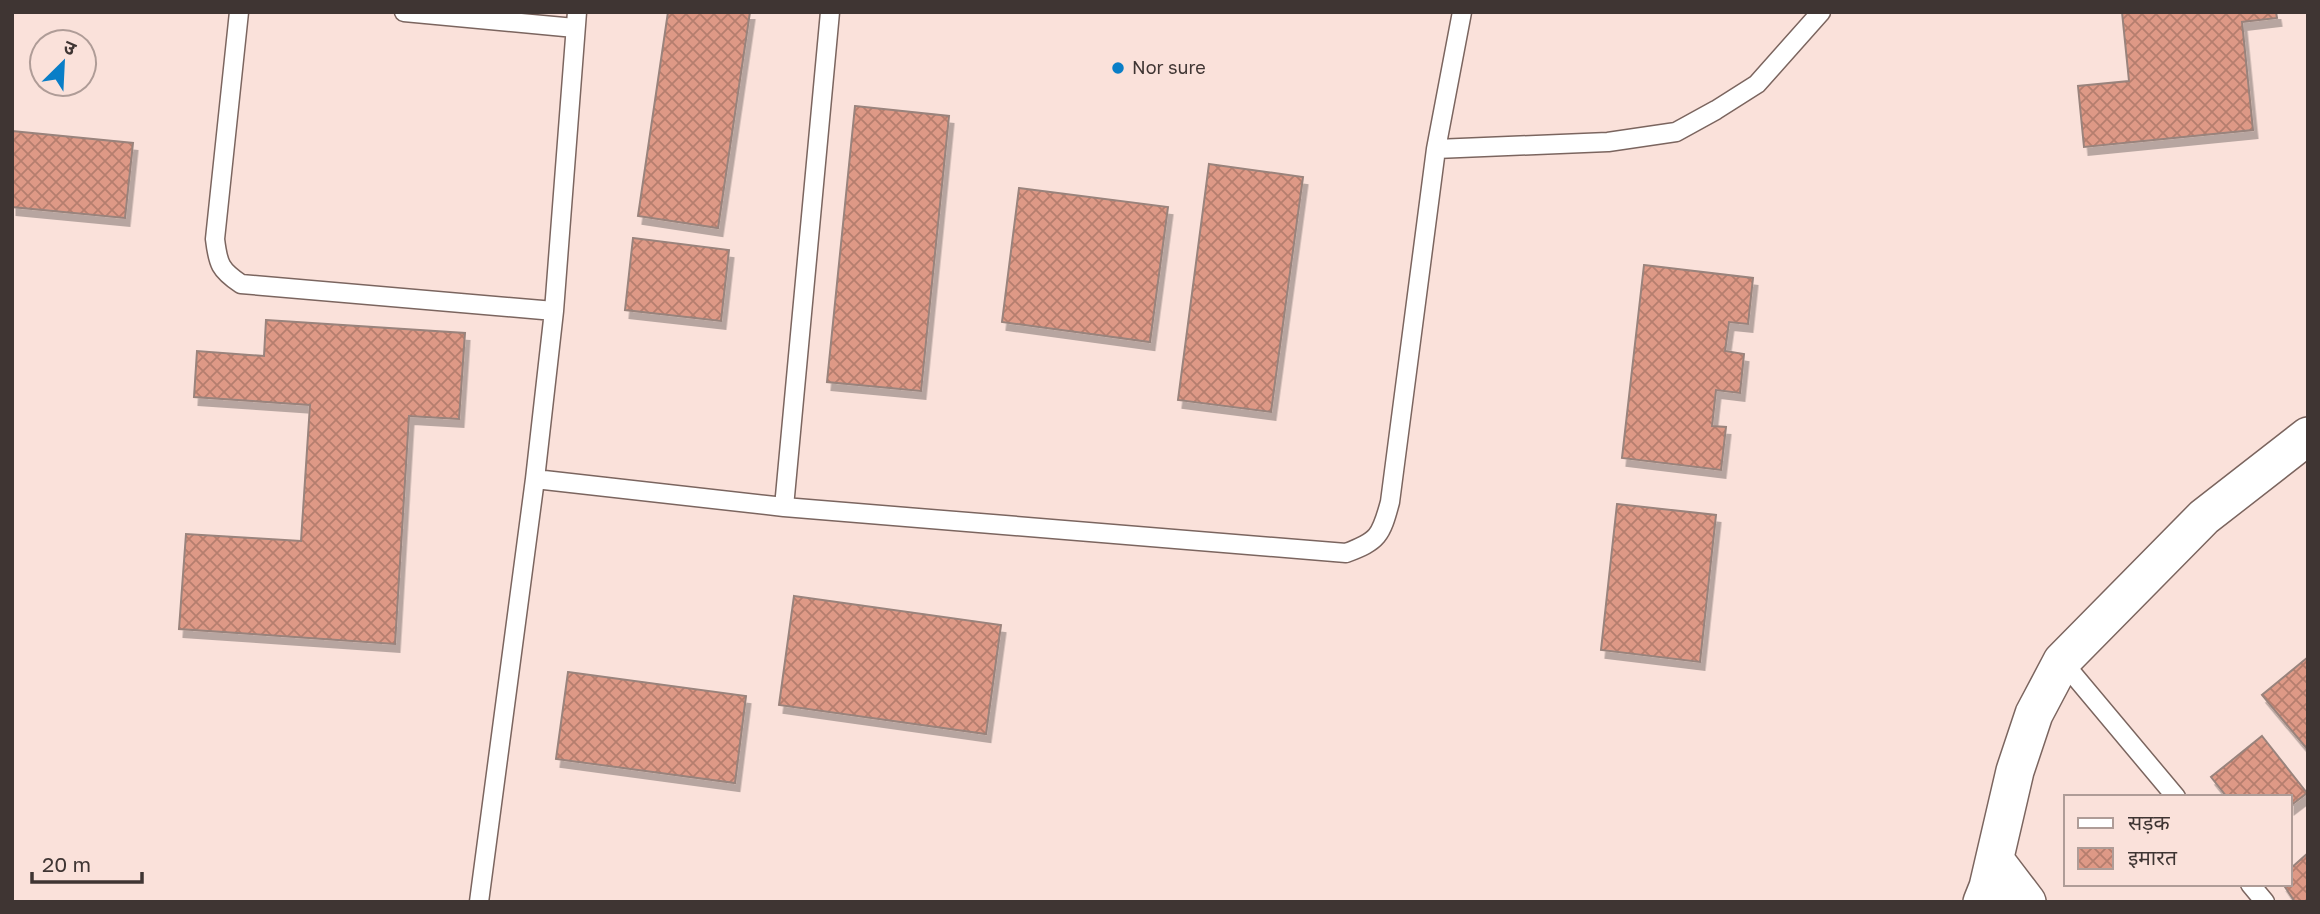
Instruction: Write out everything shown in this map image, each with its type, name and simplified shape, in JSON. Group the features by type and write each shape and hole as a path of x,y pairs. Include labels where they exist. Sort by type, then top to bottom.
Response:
{"street":[{"path":"1982,902 1995,860 2015,771 2030,725 2062,661 2204,517 2308,436"},
{"path":"1995,860 2027,902"}],"lane":[{"path":"239,12 215,239 217,257 223,273 240,284 554,310"},
{"path":"404,12 576,20 554,310 535,479 479,902"},
{"path":"785,507 830,12"},
{"path":"535,479 785,507 1346,553 1370,544 1384,526 1390,502 1436,149 1462,12"},
{"path":"1436,149 1608,142 1676,132 1716,110 1756,83 1821,12"},
{"path":"2062,661 2174,795"},
{"path":"2252,886 2265,902"}],"building":[{"path":"668,12 750,12 718,228 638,216"},
{"path":"2122,12 2276,12 2277,18 2242,22 2253,130 2084,147 2078,86 2129,81"},
{"path":"855,106 949,116 921,391 827,382"},
{"path":"12,131 133,143 125,218 12,207"},
{"path":"1209,164 1303,177 1271,412 1178,400"},
{"path":"1019,188 1168,207 1150,342 1002,322"},
{"path":"633,238 729,250 721,321 625,310"},
{"path":"1644,265 1753,278 1748,324 1729,322 1725,351 1744,354 1740,393 1716,390 1712,426 1726,427 1721,470 1622,458"},
{"path":"266,320 465,333 459,419 409,416 395,644 179,629 186,534 301,541 310,405 194,397 197,351 264,356"},
{"path":"1617,504 1716,515 1700,662 1601,650"},
{"path":"794,596 1001,625 986,734 779,705"},
{"path":"2308,657 2308,750 2262,695"},
{"path":"568,672 746,696 735,783 556,759"},
{"path":"2262,736 2307,793 2292,804 2292,795 2225,795 2211,777"},
{"path":"2308,853 2308,902 2295,902 2284,886 2292,886 2292,867"}],"place":[{"name":"Nor sure","path":"1118,68"}]}
